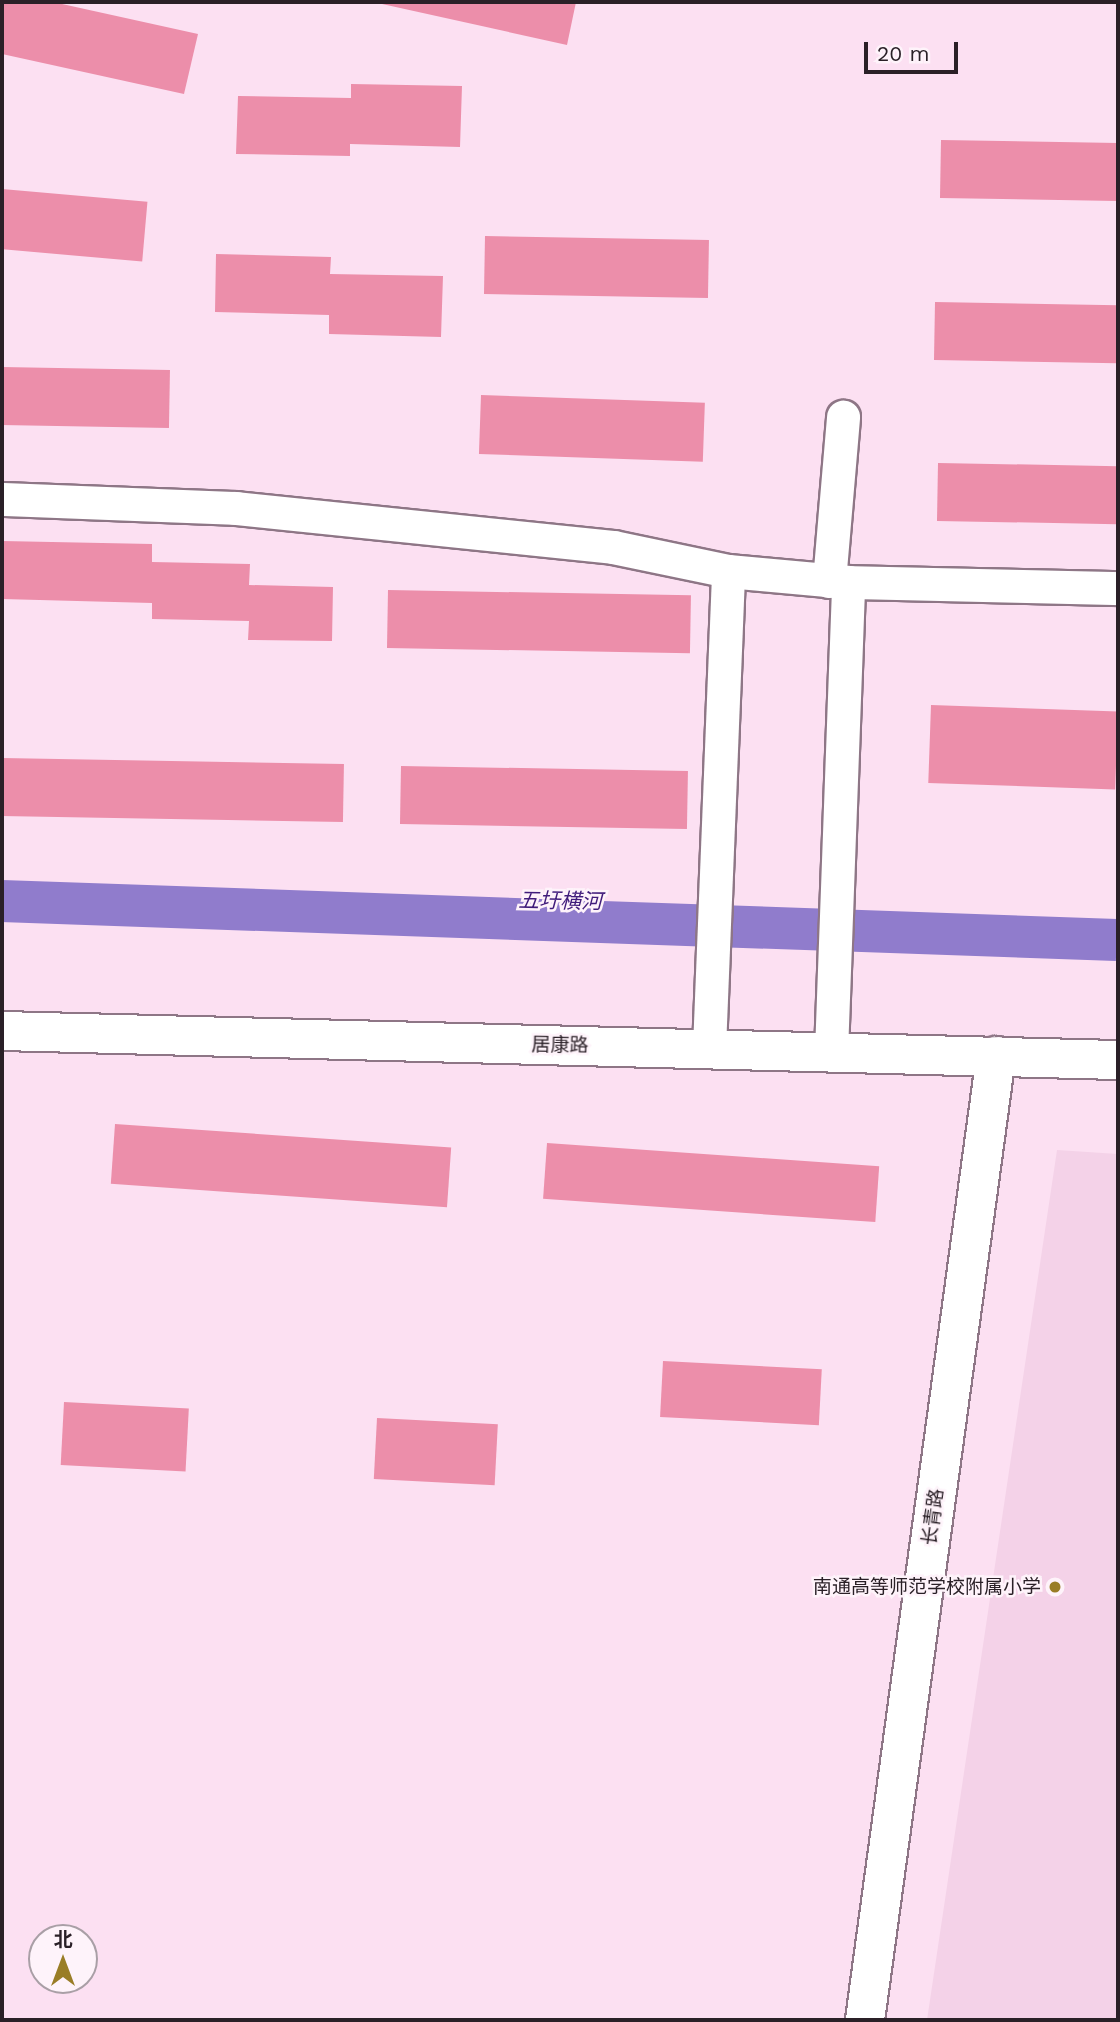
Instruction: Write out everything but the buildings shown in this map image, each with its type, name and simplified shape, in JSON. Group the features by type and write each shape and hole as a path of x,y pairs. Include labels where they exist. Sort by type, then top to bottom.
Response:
{"street":[{"path":"831,1052 843,417"},
{"path":"2,499 236,508 613,547 728,571 838,581 1118,588"},
{"path":"709,1048 728,571"},
{"name":"居康路","path":"2,1031 1118,1060"},
{"name":"长青路","path":"865,2020 996,1056"}],"shaded area":[{"name":"南通高等师范学校附属小学","path":"1057,1150 1118,1154 1118,2020 927,2020"}],"water":[{"name":"五圩横河","path":"2,880 1117,919 1116,961 2,922"}],"place":[{"name":"南通高等师范学校附属小学","path":"1055,1587"}]}
